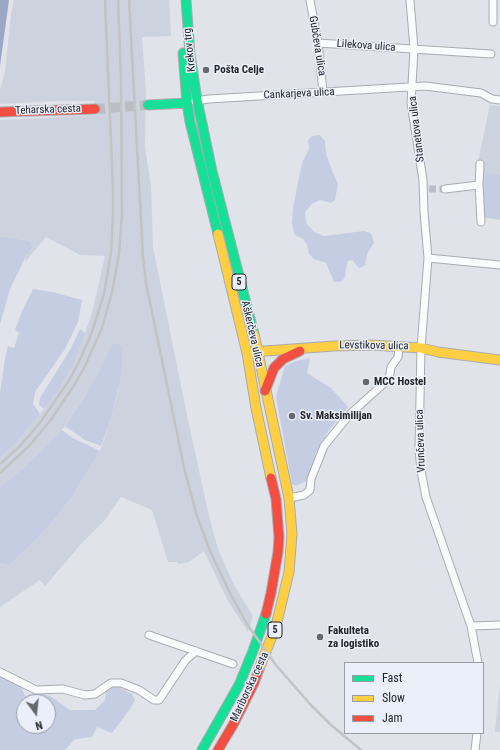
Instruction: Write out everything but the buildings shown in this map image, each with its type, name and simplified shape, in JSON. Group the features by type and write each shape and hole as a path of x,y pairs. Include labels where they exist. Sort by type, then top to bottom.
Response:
{"main road":[{"name":"Krekov trg","path":"182,2 197,100"},
{"name":"Krekov trg","path":"182,2 187,103"},
{"name":"Aškerčeva ulica","path":"197,100 212,171 258,351 265,391 289,498"},
{"name":"Aškerčeva ulica","path":"187,103 190,122 247,353 256,408 276,499"},
{"path":"148,105 187,103"},
{"name":"Teharska cesta","path":"4,112 95,109"},
{"name":"Levstikova ulica","path":"247,353 258,351 371,345 421,348 438,352 500,360"},
{"path":"265,391 274,368 283,359 307,348"},
{"name":"Mariborska cesta","path":"218,750 233,725 254,683 276,626 286,588 292,552 292,516 289,498"},
{"name":"Mariborska cesta","path":"202,750 239,685 249,663 264,621 271,593 278,552 276,499"}],"street":[{"name":"Gubčeva ulica","path":"310,0 318,43 323,92"},
{"name":"Stanetova ulica","path":"410,0 414,49 411,103 426,189 424,212 428,258"},
{"path":"493,0 493,22"},
{"name":"Lilekova ulica","path":"318,43 491,54"},
{"name":"Cankarjeva ulica","path":"187,103 197,100 412,86 425,86 481,94 492,99 500,100"},
{"path":"480,164 479,185 481,222"},
{"path":"445,188 479,185"},
{"path":"428,258 500,265"},
{"name":"Vrunčeva ulica","path":"428,258 421,348 419,436 420,471 426,497 471,626 478,662"},
{"path":"289,498 304,495 310,490 312,479 324,446 350,414 389,379 391,367 398,357 399,346"},
{"path":"471,626 500,625"},
{"path":"149,635 233,664"},
{"path":"0,672 36,690 63,689 85,695 95,694 112,683 121,683 139,690 154,700 159,700 185,661 196,651"},
{"path":"475,750 477,734"}],"shaded area":[{"path":"0,0 9,0 0,66"},
{"path":"14,0 169,0 171,36 142,37 146,92 145,147 151,186 153,247 209,516 218,549 234,585 253,616 248,632 228,601 204,551 189,562 178,564 177,562 168,562 152,510 121,497 105,520 82,543 45,586 40,580 0,607 0,563 9,565 36,540 72,497 100,451 112,416 118,391 122,345 113,342 101,370 62,430 22,469 0,487 0,458 17,442 58,391 75,361 92,313 105,256 80,255 46,237 25,262 26,256 33,248 30,241 0,236 0,120 97,115 94,101 0,104 0,89 5,72 11,14"},
{"path":"490,105 500,106 500,220 477,217 484,172 476,170"},
{"path":"320,135 325,141 326,154 338,184 335,200 331,203 320,200 312,204 305,212 306,223 314,232 324,236 364,231 371,233 374,243 367,254 365,265 359,268 352,260 348,261 345,277 342,281 338,282 334,282 326,263 314,259 309,254 307,244 303,239 295,235 292,224 293,208 299,177 303,161 309,149 308,140 312,136"},
{"path":"486,173 500,175 500,219 480,217"},
{"path":"0,236 30,241 33,248 26,256 10,289 0,324"},
{"path":"33,289 52,292 82,300 78,322 65,349 35,392 33,404 40,414 17,442 0,458 0,393 5,359 8,346 14,348 19,333 15,330 22,311"},
{"path":"80,329 85,333 75,361 58,391 44,409 39,405 40,398 70,350"},
{"path":"113,342 122,345 122,370 112,416 101,446 85,440 65,426 87,393"},
{"path":"310,358 307,373 331,388 348,407 329,430 315,454 311,479 296,486 292,484 276,397 285,366 296,361"},
{"path":"62,430 71,437 100,451 72,497 36,540 9,565 0,563 0,487 22,469"},
{"path":"0,675 10,679 23,690 24,694 16,694 16,734 56,734 56,700 70,710 95,710 105,700 106,692 109,688 116,686 132,694 135,700 112,733 97,727 92,737 75,739 65,750 0,750"},
{"path":"500,684 500,732 495,732"}],"tunnel":[{"path":"95,109 148,105"},
{"path":"429,189 445,189"}],"railway":[{"path":"0,464 20,446 39,424 68,382 79,362 92,332 104,294 111,253 113,215 105,0"},
{"path":"0,473 29,446 50,421 75,384 102,328 112,292 119,254 122,214 121,78 118,0"},
{"path":"129,0 143,257 146,283 185,472 197,516 210,551 231,595 247,624 275,664 310,704 331,725 361,750"}],"traffic: fast":[{"path":"186,0 190,54 197,100 212,171 254,334"},
{"path":"183,53 190,122 218,234"},
{"path":"148,105 187,103"},
{"path":"202,750 239,685 266,614"}],"traffic: slow":[{"path":"218,234 247,353 256,408 271,478"},
{"path":"254,334 289,498 292,534 289,572 276,626 259,669"},
{"path":"251,352 371,345 421,348 438,352 500,360"}],"traffic: jam":[{"path":"0,112 95,109"},
{"path":"265,391 274,368 283,359 300,351"},
{"path":"266,614 278,552 279,537 276,499 271,478"},
{"path":"218,750 233,725 254,683 259,669"}],"place":[{"name":"Pošta Celje","path":"206,70"},
{"name":"MCC Hostel","path":"366,382"},
{"name":"Sv. Maksimilijan","path":"292,416"},
{"name":"Fakulteta za logistiko","path":"320,637"}]}
